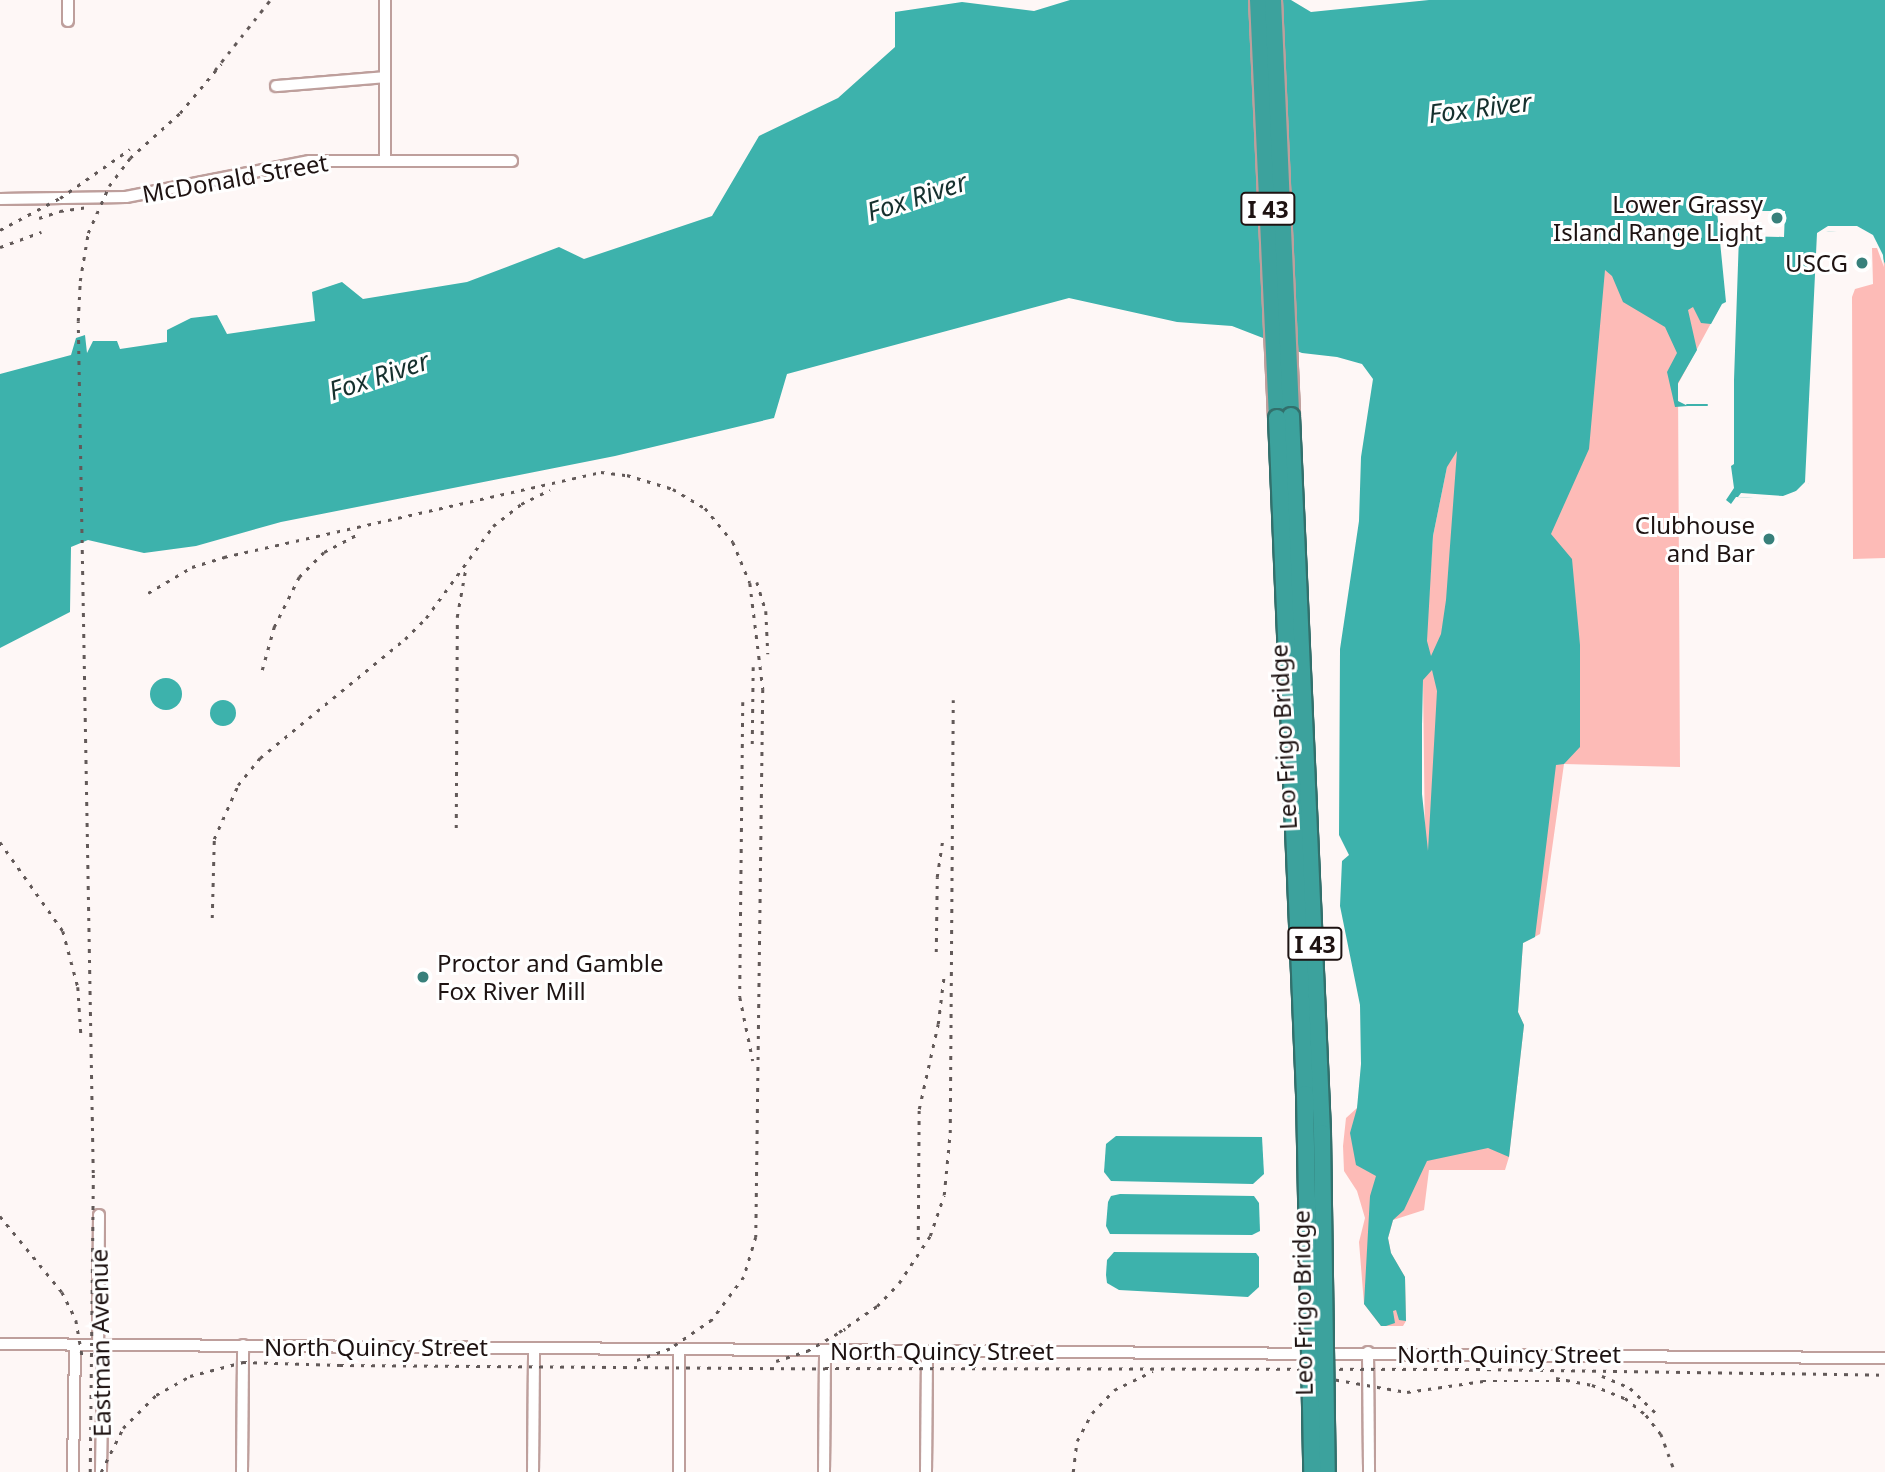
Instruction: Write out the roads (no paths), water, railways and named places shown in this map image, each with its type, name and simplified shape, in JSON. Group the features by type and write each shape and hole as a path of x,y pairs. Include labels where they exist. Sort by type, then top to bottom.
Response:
{"highway":[{"name":"I 43","path":"1258,0 1303,1027 1312,1472"},
{"name":"Leo Frigo Bridge","path":"1273,0 1322,1146 1326,1472"}],"street":[{"path":"68,0 68,21"},
{"path":"384,159 385,0"},
{"path":"276,86 307,81 385,77"},
{"name":"McDonald Street","path":"0,199 126,197 310,161 512,161"},
{"name":"Eastman Avenue","path":"99,1215 98,1345 103,1356 102,1472"},
{"name":"North Quincy Street","path":"0,1344 927,1353 1368,1352 1885,1357"},
{"path":"242,1472 243,1345"},
{"path":"73,1472 75,1346"},
{"path":"533,1472 534,1348"},
{"path":"679,1472 680,1349"},
{"path":"824,1472 825,1350"},
{"path":"1368,1352 1369,1472"},
{"path":"926,1472 927,1353"}],"water":[{"name":"Fox River","path":"1070,0 1291,0 1311,12 1429,0 1885,0 1885,264 1876,242 1865,232 1821,231 1809,483 1784,499 1736,497 1731,504 1726,500 1734,488 1731,466 1739,236 1784,237 1785,211 1717,211 1726,302 1722,304 1711,324 1701,323 1693,307 1688,310 1697,350 1678,383 1678,401 1688,406 1675,407 1667,372 1677,353 1665,327 1623,302 1612,276 1605,270 1589,449 1551,534 1572,559 1580,645 1580,747 1564,764 1556,765 1535,937 1523,943 1518,1012 1524,1025 1509,1157 1488,1148 1427,1161 1404,1210 1393,1220 1388,1238 1391,1253 1405,1277 1406,1321 1399,1320 1396,1310 1393,1311 1395,1323 1381,1326 1364,1304 1370,1196 1376,1176 1356,1165 1350,1133 1357,1108 1361,1064 1360,1005 1340,906 1342,861 1349,855 1339,835 1340,649 1359,521 1361,457 1373,379 1362,364 1337,357 1302,353 1232,326 1177,322 1069,298 787,374 774,418 615,456 281,522 196,546 144,553 88,540 71,547 70,612 0,648 0,374 71,355 76,338 85,335 87,353 93,341 117,341 120,349 167,342 167,330 191,318 217,315 227,334 315,321 312,292 342,282 363,299 467,282 559,247 584,259 712,216 759,136 838,98 895,47 895,12 962,2 1034,11","holes":["1457,451 1446,600 1441,634 1431,656 1427,641 1433,536 1447,467","1432,670 1437,691 1428,851 1422,794 1422,725 1423,680"]},
{"path":"166,678 177,683 182,694 177,705 166,710 155,705 150,694 155,683"},
{"path":"223,700 232,704 236,713 232,722 223,726 214,722 210,713 214,704"},
{"path":"1116,1136 1262,1137 1264,1174 1253,1184 1111,1181 1104,1172 1106,1144"},
{"path":"1111,1196 1254,1196 1259,1203 1260,1231 1252,1235 1110,1234 1106,1226 1108,1202"},
{"path":"1114,1252 1256,1253 1259,1257 1259,1287 1248,1297 1119,1290 1107,1283 1107,1260"}],"waterway":[{"path":"1687,405 1707,405"}],"railway":[{"path":"215,70 270,0"},
{"path":"90,1472 93,1173 78,321 80,281 88,233 109,186 130,158 180,113 221,64"},
{"path":"0,230 60,198 130,149"},
{"path":"39,218 60,211 90,207"},
{"path":"0,247 41,232"},
{"path":"148,593 192,567 224,557 601,472 627,475 673,489 705,508 733,542 750,583 763,689 756,1237 744,1277 712,1320 670,1349 635,1361"},
{"path":"212,918 214,839 238,785 260,758 405,639 426,618 493,526 521,504 550,490"},
{"path":"262,670 274,627 299,577 324,552 360,533"},
{"path":"456,828 457,617 465,572"},
{"path":"757,582 766,611 768,654"},
{"path":"752,744 753,667"},
{"path":"839,1332 877,1306 899,1283 930,1236 944,1195 950,1133 953,700"},
{"path":"743,702 740,997 753,1061"},
{"path":"936,952 937,877 943,837"},
{"path":"0,842 63,931 78,987 81,1034"},
{"path":"918,1240 919,1109 938,1024 944,975"},
{"path":"0,1216 62,1292 76,1320 83,1360"},
{"path":"776,1361 807,1351 845,1329"},
{"path":"101,1472 123,1428 156,1395 190,1376 243,1362 825,1368 1477,1369 1885,1375"},
{"path":"1073,1472 1077,1441 1092,1413 1114,1390 1153,1371"},
{"path":"1315,1376 1407,1392 1483,1381 1564,1381"},
{"path":"1602,1376 1630,1388 1658,1415"},
{"path":"1556,1378 1592,1385 1625,1398 1646,1415 1661,1434 1675,1472"}],"place":[{"name":"Lower Grassy Island Range Light","path":"1777,218"},
{"name":"USCG","path":"1862,263"},
{"name":"Clubhouse and Bar","path":"1769,539"},
{"name":"Proctor and Gamble Fox River Mill","path":"423,977"}]}
